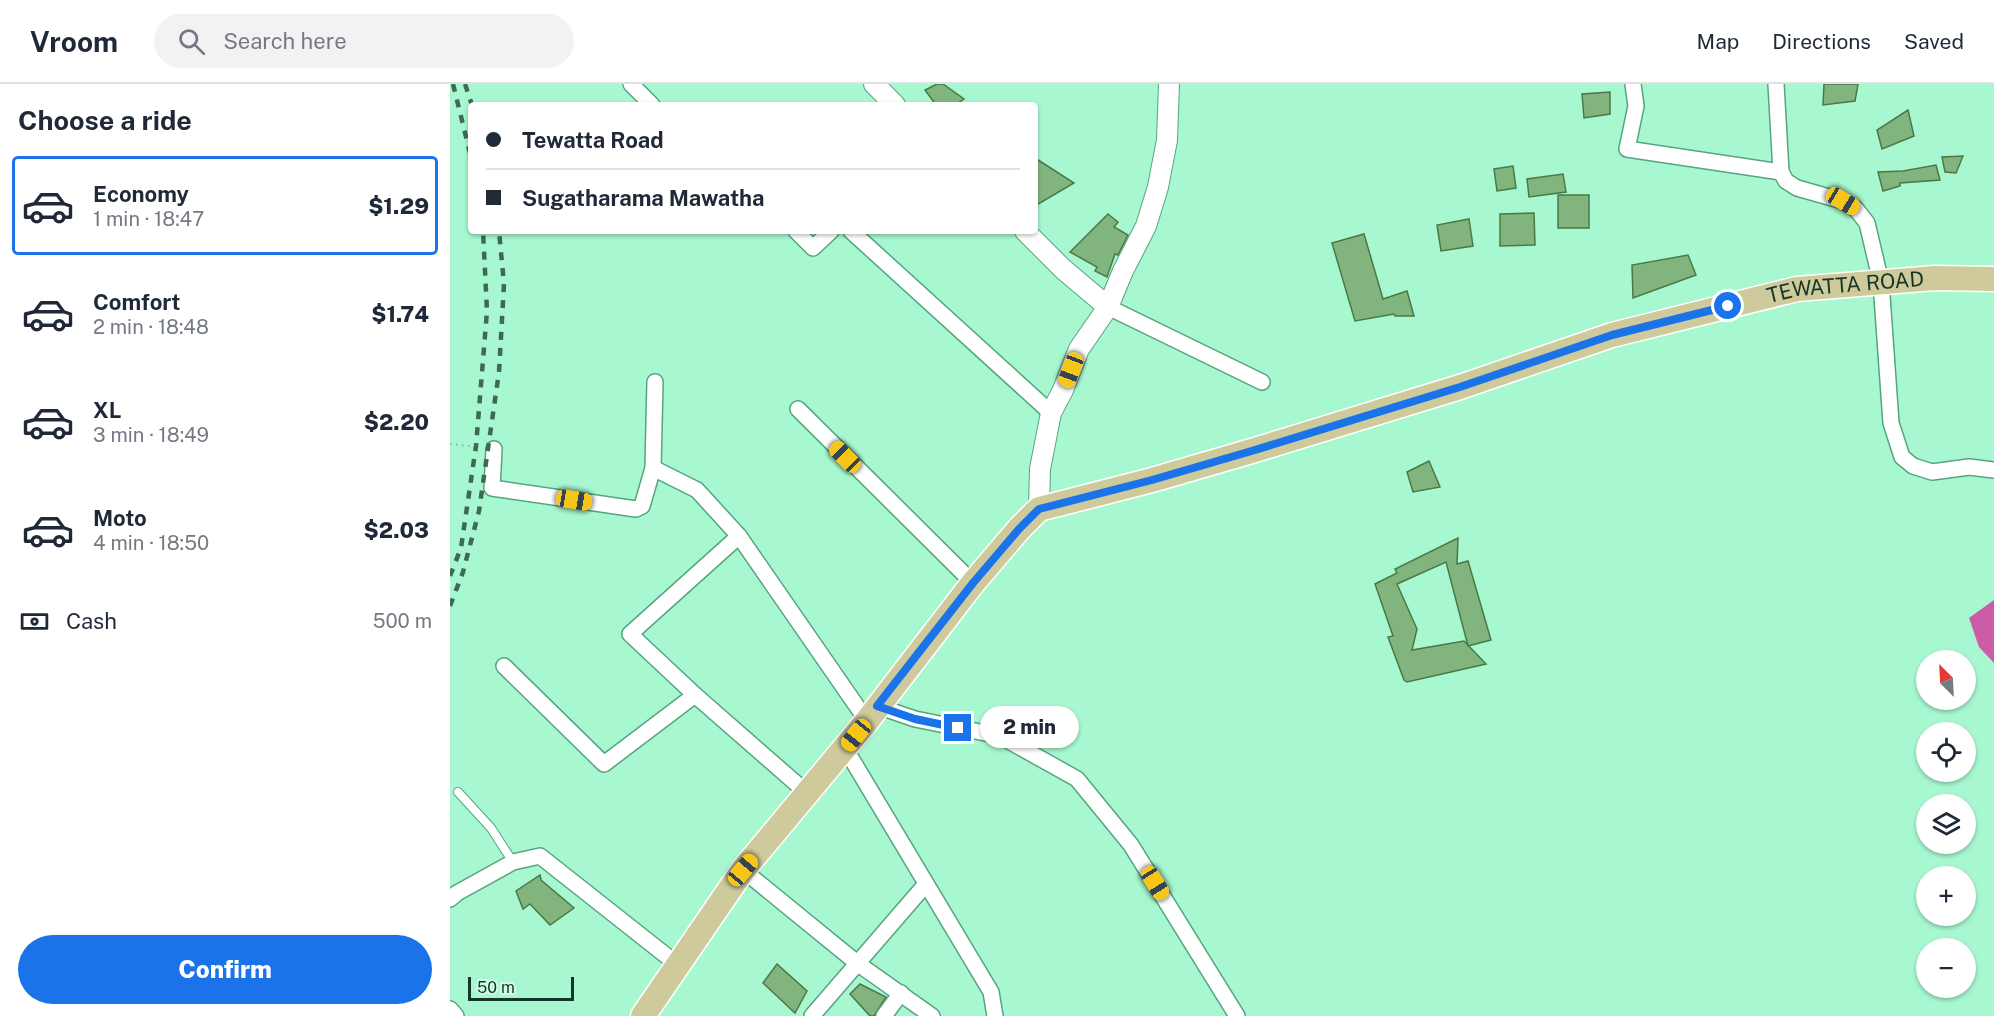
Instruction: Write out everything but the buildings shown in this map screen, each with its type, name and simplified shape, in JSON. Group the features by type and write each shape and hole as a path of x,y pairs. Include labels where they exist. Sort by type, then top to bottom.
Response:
{"main road":[{"name":"TEWATTA ROAD","path":"1039,509 1152,480 1267,446 1460,387 1612,335 1797,289 1935,278 1994,279"},
{"path":"643,1016 743,870 845,748 973,583 1039,509"}],"street":[{"path":"631,84 649,102"},
{"path":"874,84 892,102"},
{"path":"1039,509 1040,469 1051,413 1064,390 1079,349 1108,307 1146,226 1158,187 1167,140 1169,84"},
{"path":"1633,84 1636,106 1627,149 1780,172"},
{"path":"1776,84 1780,172 1786,181 1797,188 1843,201 1856,209 1867,223 1881,282 1891,423 1902,457 1912,466 1932,472 1969,467 1994,470"},
{"path":"799,234 813,248 828,234"},
{"path":"854,234 1051,413"},
{"path":"1028,234 1108,307 1262,382"},
{"path":"494,449 492,488 636,509 642,506 653,468 655,382"},
{"path":"798,409 973,583"},
{"path":"653,468 697,490 739,536 872,714 915,719 1000,736 1077,779 1131,845 1237,1016"},
{"path":"739,536 630,634 695,695 807,793"},
{"path":"504,666 604,764 695,695"},
{"path":"845,748 991,992 996,1016"},
{"path":"450,899 513,862 540,856 678,964"},
{"path":"743,870 857,963 932,1016"},
{"path":"812,1016 926,884"},
{"path":"884,1016 901,993"},
{"path":"450,1009 456,1016"}],"lane":[{"path":"458,792 491,828 513,862"}],"path":[{"path":"450,444 494,449"}],"shaded area":[{"path":"1994,600 1994,663 1979,647 1969,618"}],"railway":[{"path":"453,84 468,145"},
{"path":"465,84 471,102"},
{"path":"450,576 461,548 476,446 487,311 483,234"},
{"path":"450,606 463,572 479,511 499,372 504,284 499,234"}],"route":[{"path":"958,728 915,719 877,706 973,583 1039,509 1255,450 1460,387 1612,335 1728,306"}]}
